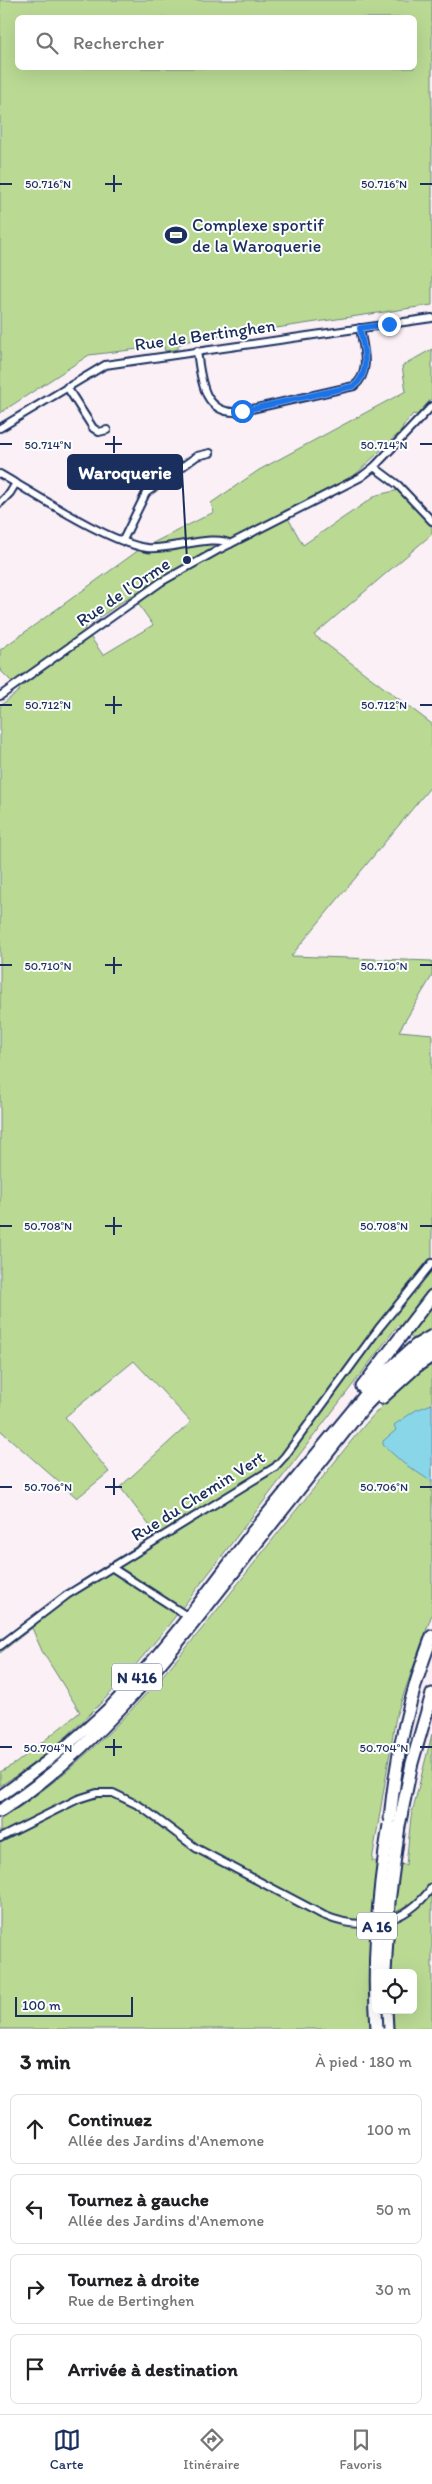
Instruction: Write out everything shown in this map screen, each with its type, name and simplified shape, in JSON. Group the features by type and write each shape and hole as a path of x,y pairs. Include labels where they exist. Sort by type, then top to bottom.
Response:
{"highway":[{"path":"251,1534 432,1296"},
{"path":"277,1501 381,1376 415,1346 432,1336"},
{"path":"0,1811 60,1767 137,1692 175,1648 377,1392 407,1364 432,1346"},
{"path":"305,1483 382,1397 417,1366 432,1356"},
{"name":"N 416","path":"0,1796 49,1761 97,1719 131,1684 251,1534"},
{"path":"393,1823 396,1762 404,1723 432,1636"},
{"name":"A 16","path":"377,2029 376,1943 380,1895 408,1730 432,1654"},
{"name":"A 16","path":"385,1969 393,1823 432,1694"},
{"path":"386,2014 387,2029"}],"street":[{"name":"Rue de Bertinghen","path":"0,428 108,364 432,318"},
{"path":"197,351 202,387 206,396 222,409 238,412 354,386 362,377 365,367 360,328"},
{"path":"67,387 93,428 99,432 107,430"},
{"name":"Rue de l'Orme","path":"0,696 143,593 230,544 349,484 374,467 432,406"},
{"path":"123,540 146,493 197,456 210,452"},
{"path":"374,467 398,486 432,521"},
{"path":"0,474 123,540 140,546 157,549 211,541 225,541 230,544"},
{"path":"0,503 16,483"},
{"name":"Rue du Chemin Vert","path":"0,1646 67,1596 275,1467 384,1321 432,1263"},
{"path":"111,1568 187,1616"},
{"path":"0,1838 78,1799 107,1792 140,1806 196,1848 323,1915 342,1922 376,1923 396,1917 415,1907 432,1887"}],"green space":[{"path":"0,0 432,0 432,305 188,341 178,345 178,349 165,351 164,346 89,355 0,413"},
{"path":"432,349 432,398 417,415 413,414 402,430 355,475 284,511 303,545 377,495 399,490 432,527 432,534 314,635 432,724 432,785 291,956 432,961 432,976 399,1031 432,1034 432,1329 413,1339 398,1325 180,1610 126,1676 67,1736 0,1786 0,1772 16,1763 80,1712 42,1651 32,1628 0,1653 0,1640 81,1581 156,1534 120,1487 191,1422 134,1361 65,1417 109,1472 77,1498 0,1430 0,706 20,690 0,670 0,650 139,550 214,512 211,503 259,470 406,391 402,366","holes":["132,595 153,625 103,655 84,628"]},
{"path":"432,1365 432,1614 396,1716 372,1861 406,1865 411,1817 432,1734 432,2029 0,2029 0,1820 46,1787 90,1751 130,1712 204,1626 351,1441 397,1391"}],"water":[{"path":"432,1404 432,1482 403,1463 383,1445 383,1441 396,1430 394,1425 416,1410"}],"place":[{"name":"Complexe sportif de la Waroquerie","path":"176,235"},
{"name":"Waroquerie","path":"187,560"}],"route":[{"path":"242,411 348,389 354,386 362,377 365,367 360,328 389,324"}]}
